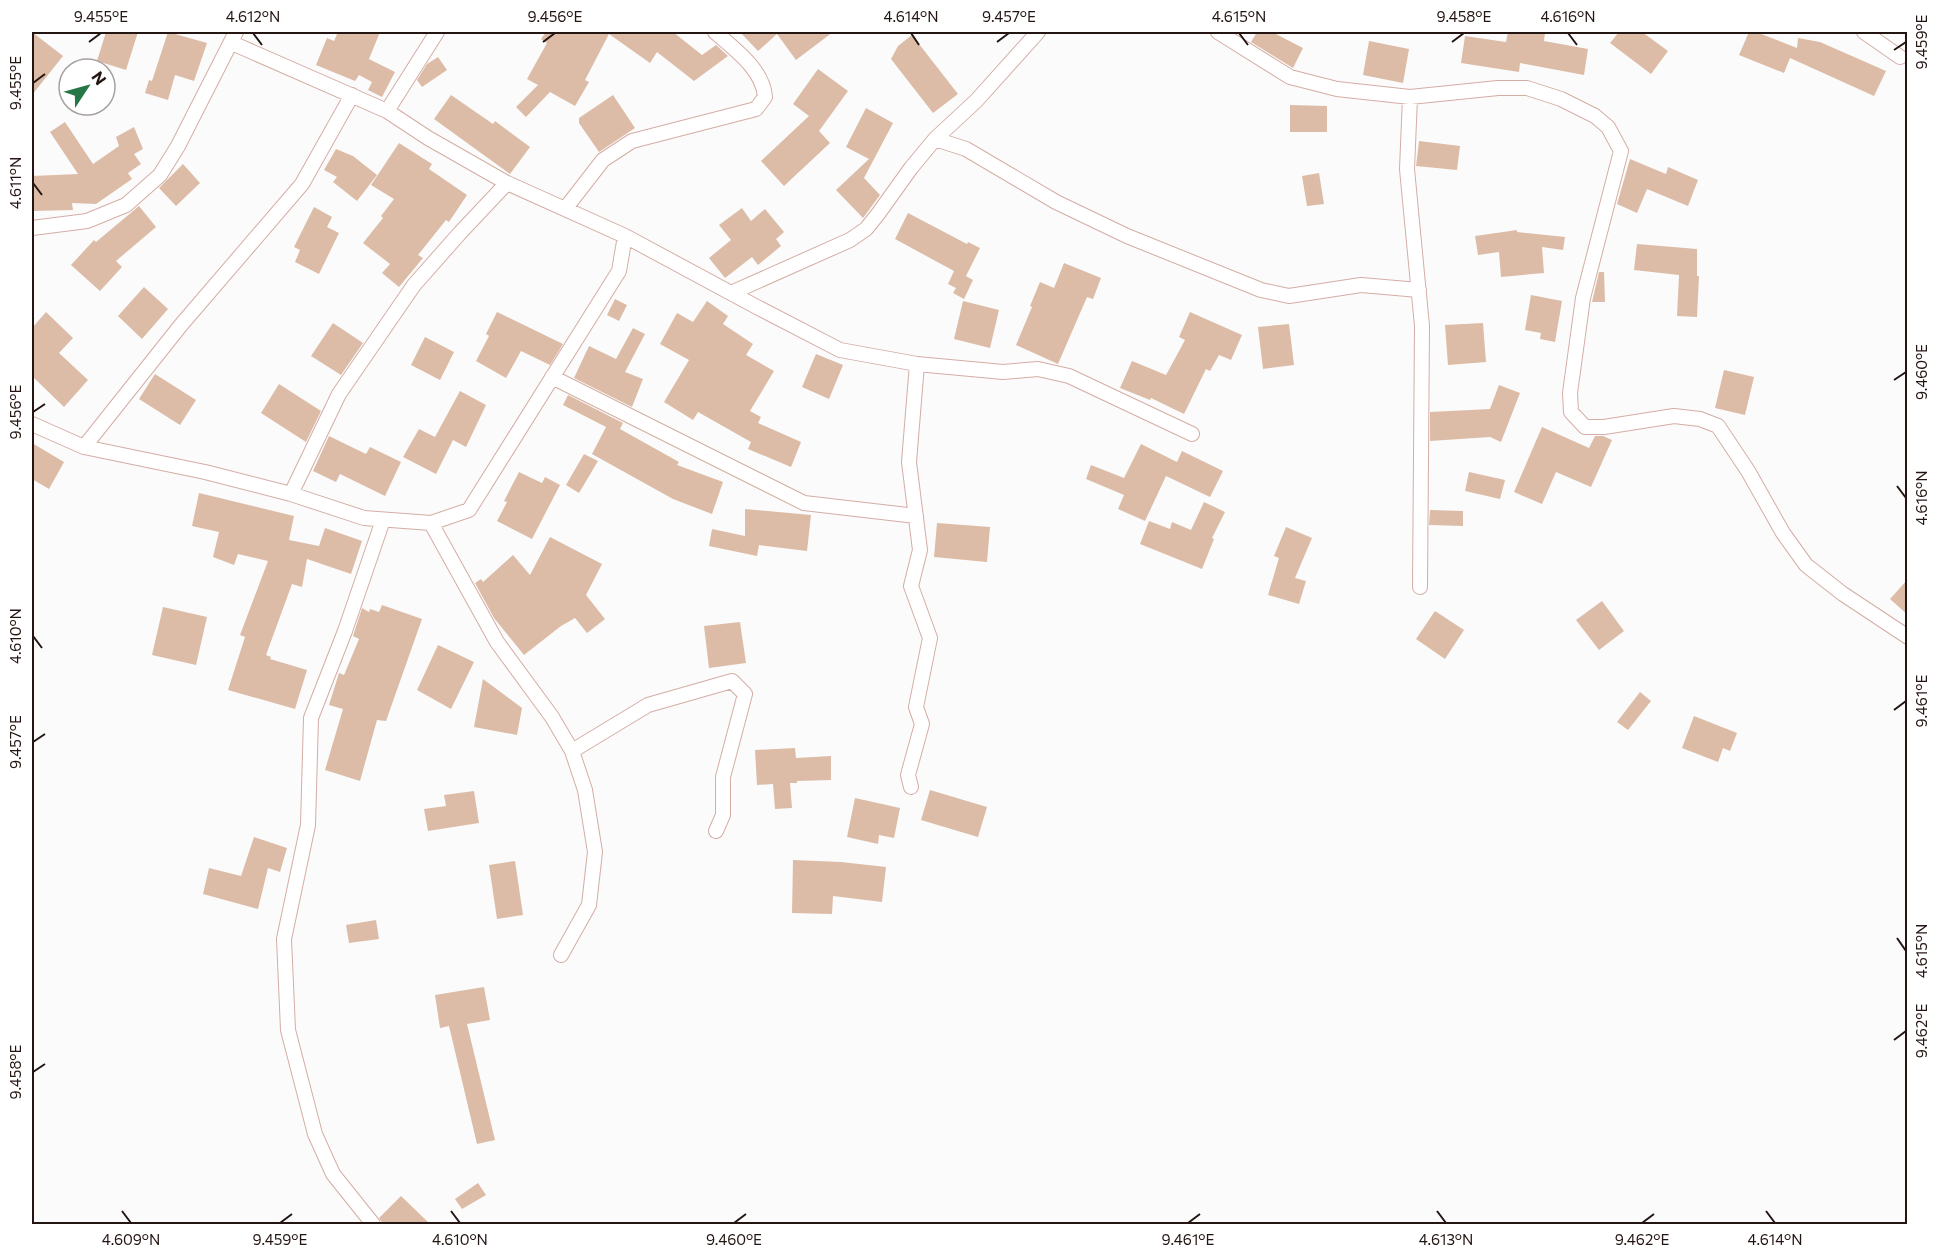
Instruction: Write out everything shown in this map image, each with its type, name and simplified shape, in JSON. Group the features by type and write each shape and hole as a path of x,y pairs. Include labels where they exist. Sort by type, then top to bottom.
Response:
{"street":[{"path":"387,111 437,32"},
{"path":"565,209 603,160 632,141 756,109 765,97 764,88 755,71 716,32"},
{"path":"731,293 850,240 866,229 935,139 976,101 1038,32"},
{"path":"1218,32 1290,76 1337,89 1410,96 1498,88 1527,88 1561,99 1595,116 1608,127 1621,151 1583,298 1570,393 1570,412 1586,427 1604,427 1674,416 1700,419 1718,426 1748,471 1782,532 1806,565 1843,594 1908,637"},
{"path":"1864,32 1900,57"},
{"path":"32,228 87,221 117,209 126,205 160,175 178,146 234,37 387,111 428,138 507,183 625,236 840,350 917,364 1003,372 1038,369 1069,376 1192,434"},
{"path":"84,447 181,325 302,184 352,95"},
{"path":"1410,96 1407,170 1422,326 1420,587"},
{"path":"935,139 966,149 1056,202 1128,236 1261,290 1289,296 1361,285 1419,290"},
{"path":"291,494 339,394 414,285 507,183"},
{"path":"32,424 84,447 205,471 291,494 364,518 432,523 469,510 619,271 625,236"},
{"path":"911,787 908,775 922,724 916,707 930,638 911,586 920,550 909,462 917,364"},
{"path":"552,378 804,503 916,516"},
{"path":"373,1224 333,1174 315,1134 288,1030 284,939 308,825 311,718 345,631 383,520"},
{"path":"432,523 497,642 552,717 572,751 585,790 596,852 589,905 561,955"},
{"path":"572,751 648,705 732,681 745,694 723,777 723,814 716,831"}],"building":[{"path":"32,32 63,56 57,57 57,64 32,95"},
{"path":"106,32 138,32 126,70 117,67 117,57 98,57"},
{"path":"168,32 207,43 194,81 175,75 168,100 145,93 149,80 152,81"},
{"path":"338,32 380,32 369,59 395,72 382,97 368,90 372,82 359,75 355,81 316,65 327,38 334,41"},
{"path":"546,32 673,32 702,55 716,45 728,56 694,81 657,52 650,63 609,34 585,80 589,82 575,106 550,92 526,117 516,107 538,85 527,79 547,43 541,39"},
{"path":"740,32 833,32 796,60 777,34 758,51"},
{"path":"1257,32 1272,32 1303,48 1293,68 1251,42"},
{"path":"1508,32 1545,32 1544,41 1588,49 1584,75 1520,63 1519,72 1461,63 1465,36 1506,42"},
{"path":"1619,32 1642,32 1668,51 1651,74 1610,43"},
{"path":"1749,32 1756,32 1797,48 1798,38 1820,42 1886,71 1874,96 1790,58 1784,73 1739,55"},
{"path":"912,35 958,94 933,113 891,59 898,46"},
{"path":"1369,41 1409,49 1403,83 1363,75"},
{"path":"438,57 447,70 422,87 417,80 427,64"},
{"path":"818,69 848,91 819,131 830,143 784,186 761,161 809,116 793,104"},
{"path":"451,95 493,124 495,121 530,147 510,174 434,119"},
{"path":"613,95 635,128 599,152 579,123 579,118"},
{"path":"1290,105 1327,106 1327,132 1290,132"},
{"path":"866,108 893,123 864,178 880,195 863,218 836,190 869,159 846,147"},
{"path":"65,122 93,164 119,146 116,137 134,127 143,149 134,154 141,164 128,173 132,179 96,204 72,203 73,210 32,211 32,176 78,174 50,132"},
{"path":"1419,141 1460,146 1457,170 1416,166"},
{"path":"399,143 432,164 429,169 467,195 449,222 446,220 418,255 423,258 399,287 382,273 390,264 363,243 383,218 381,216 394,199 371,185"},
{"path":"336,149 353,156 377,175 357,201 333,182 337,177 324,170"},
{"path":"1630,159 1666,174 1668,167 1698,180 1688,206 1647,189 1637,213 1617,204"},
{"path":"183,164 200,183 176,206 159,188"},
{"path":"1319,173 1324,204 1307,206 1302,176"},
{"path":"139,206 156,227 116,261 122,267 100,291 71,265 94,240 96,242"},
{"path":"314,207 332,217 327,227 339,233 319,274 295,262 300,250 294,247"},
{"path":"742,208 751,221 765,209 784,232 776,239 781,246 758,265 752,257 725,278 709,258 731,240 719,225"},
{"path":"908,213 967,244 968,242 980,248 966,276 973,280 964,299 953,293 956,288 948,284 954,271 895,239"},
{"path":"1517,230 1517,232 1565,237 1563,250 1542,247 1544,273 1501,277 1499,252 1478,255 1475,236"},
{"path":"1637,244 1697,249 1697,276 1699,276 1697,317 1677,316 1679,275 1634,270"},
{"path":"1064,263 1101,278 1093,299 1087,297 1058,364 1016,345 1040,282 1054,288"},
{"path":"1599,272 1604,272 1605,302 1592,302"},
{"path":"144,287 168,309 142,339 118,316"},
{"path":"1531,295 1562,301 1555,342 1540,339 1541,333 1525,330"},
{"path":"615,299 627,305 619,321 607,315"},
{"path":"707,301 728,316 723,324 753,344 746,355 774,371 750,411 761,417 758,423 801,442 791,467 748,449 751,442 698,412 693,420 664,402 689,360 660,344 677,313 693,322"},
{"path":"963,301 999,310 990,348 954,339"},
{"path":"46,312 73,338 59,353 88,380 64,407 32,376 32,328"},
{"path":"497,312 563,344 550,365 521,351 506,378 476,361 489,336 486,334"},
{"path":"1190,312 1242,335 1231,360 1219,355 1210,371 1206,369 1184,414 1151,398 1150,400 1120,388 1132,361 1166,375 1185,340 1179,337"},
{"path":"333,323 363,343 341,375 311,356"},
{"path":"1483,323 1486,362 1448,365 1445,325"},
{"path":"1289,324 1294,365 1263,369 1258,327"},
{"path":"633,328 645,334 625,372 643,379 632,407 574,378 589,346 616,359"},
{"path":"425,337 454,352 440,380 411,365"},
{"path":"816,354 843,365 829,399 802,387"},
{"path":"1724,370 1754,377 1745,415 1715,408"},
{"path":"155,374 196,400 180,425 139,399"},
{"path":"279,384 321,411 306,442 261,413"},
{"path":"1499,385 1520,393 1501,442 1490,437 1430,441 1430,412 1490,409"},
{"path":"460,391 486,405 466,447 453,440 436,474 403,457 419,429 435,437"},
{"path":"568,395 623,423 620,429 679,462 677,465 723,482 712,514 673,499 592,454 606,427 563,405"},
{"path":"1542,427 1589,448 1595,436 1603,436 1612,440 1591,487 1556,472 1542,504 1514,492"},
{"path":"329,436 366,454 370,447 401,462 385,496 340,474 336,482 313,471"},
{"path":"32,443 64,462 49,489 32,479"},
{"path":"1141,444 1177,462 1182,451 1223,471 1210,497 1166,476 1145,521 1118,509 1124,495 1086,479 1091,465 1124,478"},
{"path":"584,454 598,461 579,493 566,485"},
{"path":"519,472 542,483 545,477 560,485 532,539 497,521 507,502 504,501"},
{"path":"1469,472 1505,480 1500,499 1465,491"},
{"path":"199,493 294,516 289,540 319,546 325,528 362,541 351,574 307,559 302,587 292,584 266,655 271,657 270,659 307,670 295,709 228,690 245,637 240,635 268,561 238,554 234,565 213,557 219,532 192,526"},
{"path":"1204,502 1225,512 1212,538 1214,539 1202,569 1140,544 1149,521 1170,529 1172,522 1191,530"},
{"path":"745,509 811,515 807,551 759,545 757,556 709,546 712,529 745,536"},
{"path":"1430,510 1463,511 1463,526 1429,525"},
{"path":"937,523 990,527 987,562 934,557"},
{"path":"1286,527 1312,538 1295,578 1306,581 1299,604 1268,595 1279,558 1274,556"},
{"path":"550,537 602,564 586,595 605,619 587,633 575,618 524,655 494,618 475,583 481,579 483,582 513,555 530,575"},
{"path":"1908,579 1908,615 1890,599"},
{"path":"1602,601 1624,631 1599,650 1576,620"},
{"path":"382,605 422,619 386,721 377,720 360,781 325,770 343,709 329,705 339,673 344,675 359,639 353,636 362,608 369,612 370,609 379,612"},
{"path":"163,607 207,617 196,665 152,655"},
{"path":"1435,611 1464,630 1445,659 1416,639"},
{"path":"740,622 746,663 709,668 704,626"},
{"path":"438,645 474,662 451,709 417,690"},
{"path":"483,679 522,708 517,735 474,727"},
{"path":"1640,692 1651,701 1628,730 1617,722"},
{"path":"1694,716 1737,733 1730,751 1723,748 1718,762 1682,748"},
{"path":"795,748 796,758 831,756 831,780 790,783 792,808 775,809 773,784 757,785 755,750"},
{"path":"930,790 987,807 978,837 921,820"},
{"path":"474,791 479,823 428,831 424,809 446,806 444,795"},
{"path":"855,798 900,808 894,838 879,835 878,844 847,837"},
{"path":"254,837 287,848 280,872 268,868 258,909 203,894 209,868 241,876"},
{"path":"793,860 886,867 882,902 833,896 832,914 792,913"},
{"path":"515,861 523,915 497,919 489,865"},
{"path":"376,920 379,939 349,943 346,925"},
{"path":"484,987 490,1020 467,1024 495,1140 477,1144 449,1026 440,1028 435,995"},
{"path":"478,1183 486,1195 462,1209 455,1199"},
{"path":"401,1196 430,1224 385,1224 381,1221 379,1218"}]}
